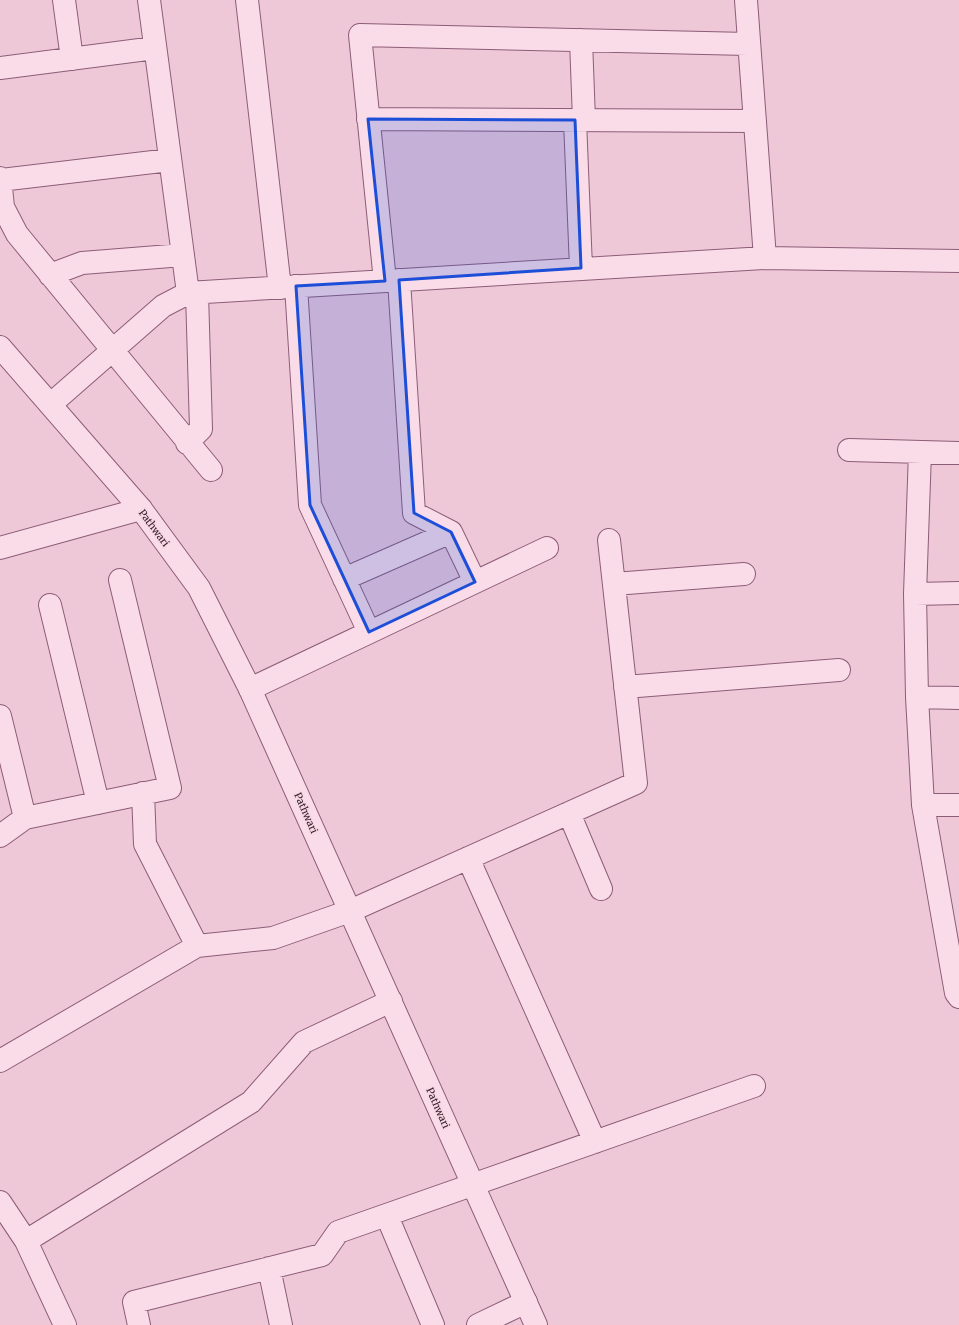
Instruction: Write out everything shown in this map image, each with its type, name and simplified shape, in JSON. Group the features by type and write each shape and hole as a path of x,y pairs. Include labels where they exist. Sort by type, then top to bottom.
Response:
{"street":[{"path":"64,0 72,59"},
{"path":"149,0 183,255 193,293 200,429 187,443"},
{"path":"247,0 288,287 310,505 369,632"},
{"path":"746,0 748,44 765,258"},
{"path":"475,582 451,532 414,513 392,280 368,119 360,35 748,44"},
{"path":"581,40 581,268"},
{"path":"0,68 155,48"},
{"path":"368,119 755,121"},
{"path":"170,160 0,179 3,207 17,234 111,351 211,470"},
{"path":"50,275 82,263 183,255"},
{"path":"51,404 163,306 193,293 581,268 765,258 959,261"},
{"name":"Pathwari","path":"0,347 141,509 199,588 250,689 536,1325"},
{"path":"848,450 959,453"},
{"path":"920,452 915,594 923,805 951,924 956,993 959,997"},
{"path":"0,548 141,509"},
{"path":"344,579 451,532"},
{"path":"0,1061 197,946 273,938 350,911 636,783 609,540"},
{"path":"250,689 547,548"},
{"path":"614,584 744,574"},
{"path":"0,836 25,818 170,788 120,580"},
{"path":"915,594 959,593"},
{"path":"50,605 98,803"},
{"path":"626,687 839,670"},
{"path":"918,698 959,698"},
{"path":"0,716 25,818"},
{"path":"143,793 145,844 197,946"},
{"path":"923,805 959,805"},
{"path":"569,813 601,889"},
{"path":"468,858 595,1142"},
{"path":"26,1241 251,1102 304,1042 391,1001"},
{"path":"138,1325 134,1302 322,1255 338,1232 473,1186 754,1086"},
{"path":"0,1202 26,1241 65,1325"},
{"path":"387,1216 433,1325"},
{"path":"269,1268 281,1325"},
{"path":"478,1325 526,1302"}],"highlighted area":[{"path":"368,119 575,120 581,268 399,280 414,513 451,532 475,582 369,632 310,505 296,286 385,281"}]}
